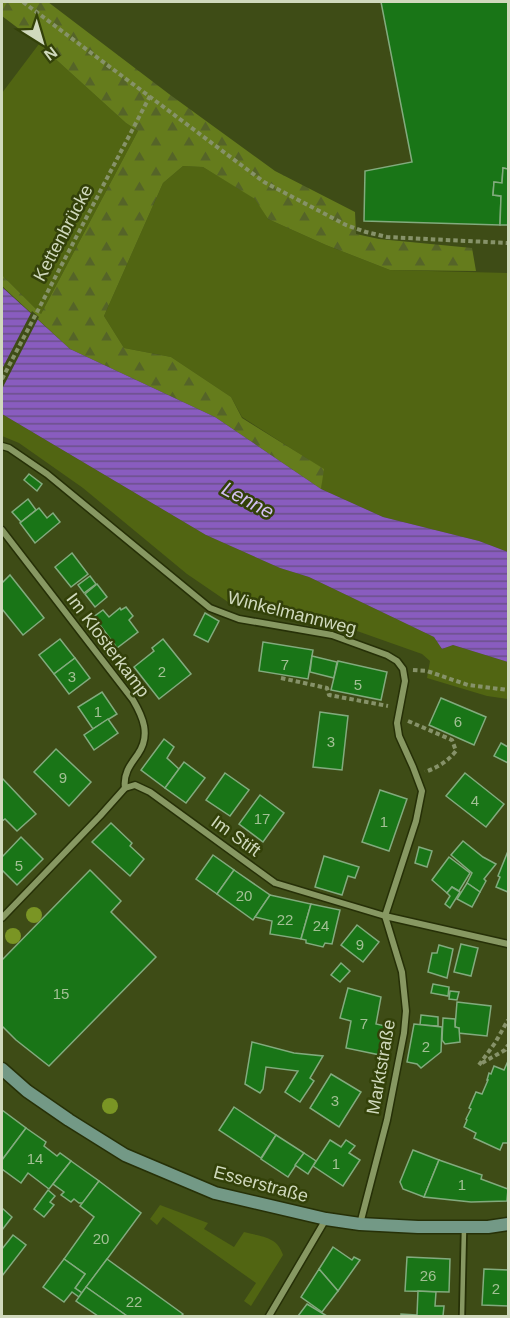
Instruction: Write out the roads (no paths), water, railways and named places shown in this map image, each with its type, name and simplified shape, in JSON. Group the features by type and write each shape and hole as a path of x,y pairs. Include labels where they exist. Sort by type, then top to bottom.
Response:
{"main road":[{"name":"Esserstraße","path":"2,1069 44,1103 125,1155 215,1193 326,1220 360,1224 418,1227 488,1227 508,1224"}],"street":[{"name":"Winkelmannweg","path":"2,446 9,448 47,474 210,608 239,619 332,635 387,655 397,661 403,669 405,681 397,723 399,736 422,791 416,821 385,916"},
{"name":"Im Klosterkamp","path":"2,530 139,710 146,729 140,751 125,774 125,788"},
{"name":"Im Stift","path":"125,788 135,785 150,792 275,883 385,916 508,944"},
{"path":"2,918 125,788"},
{"name":"Marktstraße","path":"360,1224 387,1120 404,1033 406,1011 402,972 385,916"},
{"path":"269,1317 326,1220"}],"lane":[{"path":"462,1317 464,1227"}],"water":[{"name":"Lenne","path":"2,287 70,349 215,417 321,489 383,517 479,541 508,552 508,662 453,645 442,649 434,637 309,577 280,568 206,535 2,414"}]}
